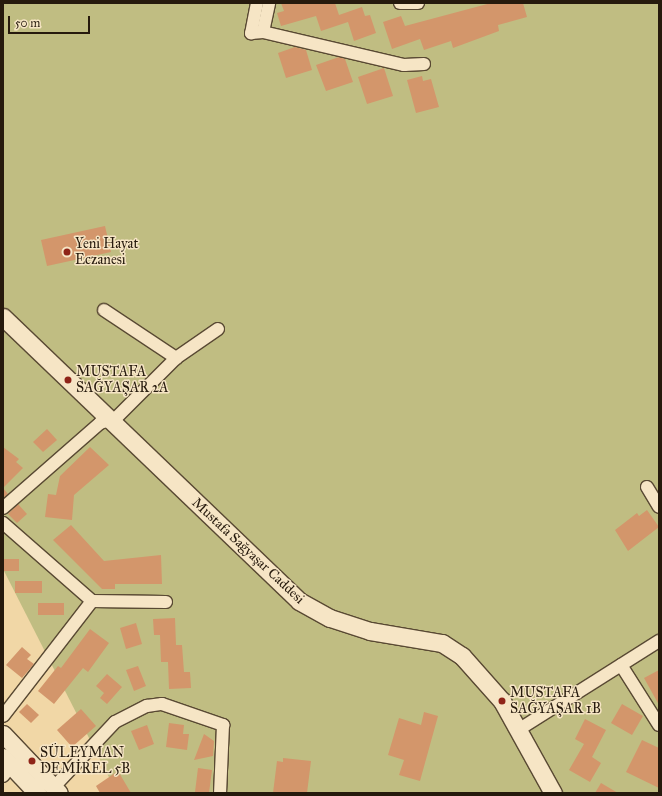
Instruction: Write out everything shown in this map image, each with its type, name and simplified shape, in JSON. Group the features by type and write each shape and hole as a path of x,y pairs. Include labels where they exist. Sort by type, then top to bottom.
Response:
{"street":[{"path":"257,3 251,33 263,32 404,65 424,64"},
{"path":"263,32 269,3"},
{"path":"400,3 418,3"},
{"path":"104,310 176,358"},
{"name":"Mustafa Sağyaşar Caddesi","path":"3,317 299,601 330,618 370,631 442,643 479,671 518,730 553,793"},
{"path":"3,508 100,423 116,418 176,358 218,329"},
{"path":"647,487 659,507"},
{"path":"3,523 92,601 166,602"},
{"path":"3,716 92,601"},
{"path":"518,730 659,641"},
{"path":"621,665 658,722"},
{"path":"3,734 57,790 115,722 147,706 162,704 223,725 220,793"},
{"path":"6,766 37,793"}],"shaded area":[{"path":"3,3 659,3 659,793 117,793 3,569"}],"building":[{"path":"281,3 335,3 339,15 362,7 365,16 370,15 376,33 354,41 348,22 321,31 316,16 281,26 277,13 284,11"},
{"path":"491,3 523,3 527,17 498,25 499,31 453,48 451,41 424,50 420,39 392,49 383,22 401,16 405,26"},
{"path":"295,47 306,50 312,70 286,78 278,53"},
{"path":"339,57 345,59 353,82 326,91 316,65"},
{"path":"384,68 393,96 367,104 358,77"},
{"path":"422,76 423,81 431,79 439,107 416,113 407,80"},
{"path":"105,226 111,252 47,266 41,240"},
{"path":"47,429 57,440 43,452 33,442"},
{"path":"3,447 19,459 16,462 23,468 3,488"},
{"path":"90,447 109,465 74,495 72,520 45,517 48,494 56,495 60,476"},
{"path":"3,488 8,494 3,498"},
{"path":"18,504 27,514 17,523 8,514"},
{"path":"647,510 659,527 628,551 615,530 637,513 639,516"},
{"path":"71,525 104,561 161,555 162,584 115,584 115,589 102,589 53,540"},
{"path":"3,559 19,559 19,571 3,571"},
{"path":"15,581 42,581 42,593 15,593"},
{"path":"38,603 64,603 64,615 38,615"},
{"path":"175,618 176,645 182,645 184,672 190,672 191,688 169,689 168,662 161,662 160,635 154,635 153,619"},
{"path":"136,623 142,644 126,649 120,628"},
{"path":"90,629 109,643 88,672 83,668 54,704 38,691 58,666 61,668"},
{"path":"22,647 31,655 27,659 34,664 22,678 6,665"},
{"path":"138,666 146,686 134,691 126,670"},
{"path":"659,670 659,705 644,678"},
{"path":"107,674 122,687 107,704 100,698 104,693 96,686"},
{"path":"27,704 39,715 31,723 19,712"},
{"path":"622,704 643,716 632,735 611,723"},
{"path":"81,709 96,726 72,747 57,730"},
{"path":"424,712 438,716 420,781 399,775 404,760 388,755 399,718 421,725"},
{"path":"585,719 606,730 592,757 601,763 590,782 569,770 584,744 575,739"},
{"path":"169,723 184,725 183,734 189,734 187,750 166,747"},
{"path":"147,725 154,744 139,750 131,731"},
{"path":"204,734 214,741 213,756 194,760"},
{"path":"642,740 659,748 659,788 626,772"},
{"path":"283,758 311,761 307,793 273,793 277,761 283,762"},
{"path":"198,768 212,770 209,793 195,792"},
{"path":"118,771 131,793 100,793 96,786"},
{"path":"601,783 618,793 595,793"}],"place":[{"name":"Yeni Hayat Eczanesi","path":"67,252"},
{"name":"MUSTAFA SAĞYAŞAR 2A","path":"68,380"},
{"name":"MUSTAFA SAĞYAŞAR 1B","path":"502,701"},
{"name":"SÜLEYMAN DEMİREL 5B","path":"32,761"}]}
